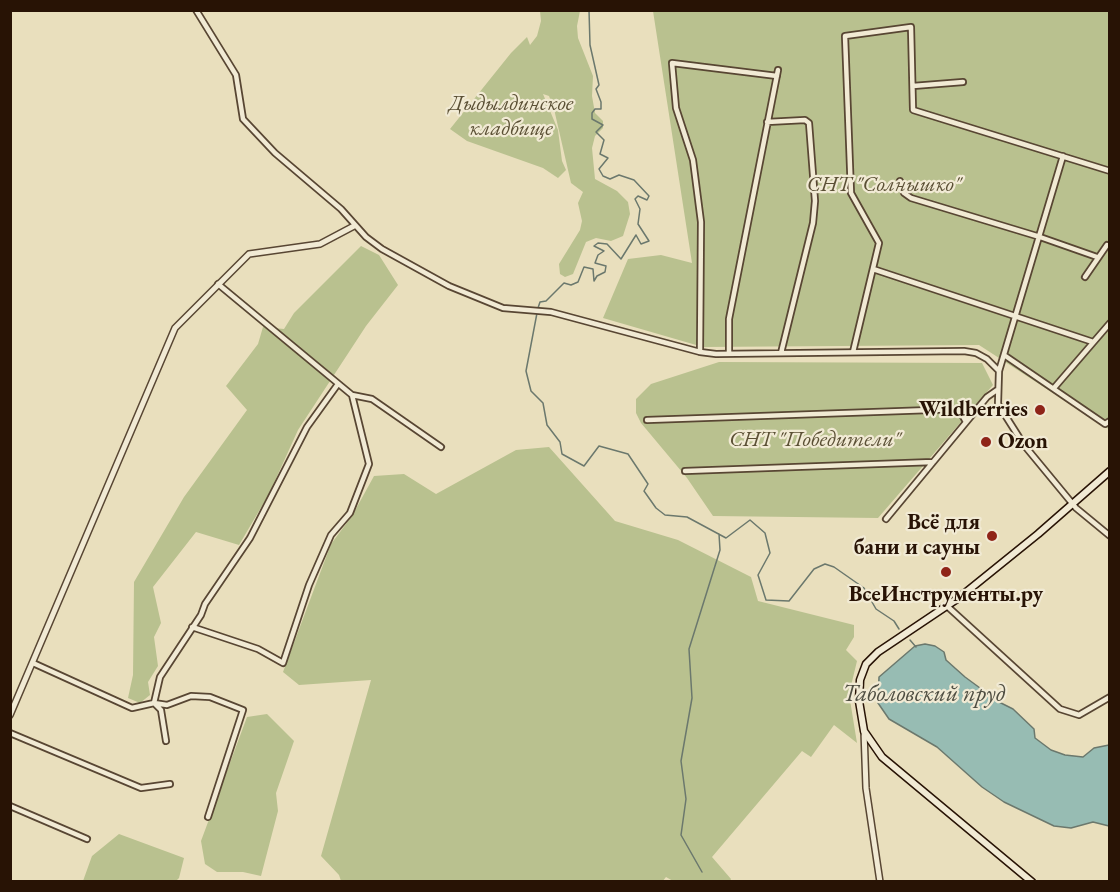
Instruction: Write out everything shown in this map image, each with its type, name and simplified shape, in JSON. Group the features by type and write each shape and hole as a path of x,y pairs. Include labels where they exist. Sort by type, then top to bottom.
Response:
{"main road":[{"path":"1032,882 882,757 864,731 859,701 860,680 866,664 878,652 947,606 1073,504 1110,471"},
{"path":"1001,854 1024,882"}],"street":[{"path":"196,10 236,75 243,119 275,153 341,209 354,226 382,249 449,286 503,308 543,310 700,352 729,354 964,351 987,359 999,371"},
{"path":"853,352 879,243 851,193 845,36 911,27 913,110 1110,171"},
{"path":"700,352 701,222 693,160 676,108 672,63 777,73 729,318 729,354"},
{"path":"913,86 963,82"},
{"path":"767,122 805,120 809,123 815,201 813,223 781,353"},
{"path":"1063,156 999,371 998,404 1012,429 1073,504 1110,536"},
{"path":"900,181 904,193 911,198 1097,256"},
{"path":"10,715 175,328 249,254 321,244 354,226"},
{"path":"1085,277 1097,256 1107,245"},
{"path":"873,269 1093,342"},
{"path":"218,284 352,395 372,399 441,447"},
{"path":"1054,387 1110,323"},
{"path":"1004,355 1105,424 1110,420"},
{"path":"154,703 160,677 201,615 205,604 250,538 307,427 338,384"},
{"path":"886,519 966,422 997,390"},
{"path":"192,627 258,649 284,663 309,585 332,535 350,513 369,464 352,395"},
{"path":"647,420 958,409 966,422"},
{"path":"685,471 933,462"},
{"path":"947,606 1060,709 1079,715 1110,697"},
{"path":"33,663 132,708 154,703 167,705 191,696 210,697 243,710 208,817"},
{"path":"154,703 161,710 166,741"},
{"path":"864,731 866,788 880,882"},
{"path":"10,733 141,788 170,783"},
{"path":"10,806 87,839"}],"green space":[{"name":"Дыдылдинское кладбище","path":"540,11 580,11 577,26 578,38 593,76 592,96 595,113 603,121 603,128 595,136 592,148 595,179 617,191 628,202 630,214 623,236 611,241 596,238 586,242 573,274 565,277 560,274 559,264 580,230 582,221 578,203 583,192 571,183 554,109 549,96 543,94 558,130 562,161 566,170 558,178 543,168 467,141 450,129 511,53 527,37 530,45 537,36 541,21"},
{"name":"СНТ \"Солнышко\"","path":"653,11 1109,11 1110,430 979,345 703,347 603,318 628,259 661,255 692,263"},
{"path":"361,246 379,255 398,285 366,326 298,430 269,494 239,545 196,532 153,587 161,623 154,637 158,666 148,682 150,695 140,703 128,698 133,675 134,582 184,497 247,410 226,386 258,344 263,327 284,329 294,313"},
{"name":"СНТ \"Победители\"","path":"719,362 982,363 993,385 878,518 713,516 687,478 641,423 636,413 636,399 651,384"},
{"path":"549,447 615,521 678,540 751,577 758,601 854,625 854,637 846,650 857,661 849,694 857,743 834,725 811,757 802,751 712,857 731,879 730,881 673,881 666,877 662,882 341,881 339,875 321,856 371,680 299,685 283,672 331,544 352,516 374,476 404,474 436,494 516,450"},
{"path":"267,714 294,741 276,793 278,811 261,876 243,872 217,872 205,864 201,841 247,717"},
{"path":"119,834 184,858 179,878 175,882 83,881 92,856"}],"water":[{"name":"Таболовский пруд","path":"925,644 935,646 944,652 946,660 965,677 999,702 1013,709 1034,729 1035,738 1051,750 1065,755 1083,757 1094,748 1109,745 1109,826 1093,822 1071,828 1054,826 1004,802 982,787 937,747 889,719 878,703 879,677 915,646"}],"waterway":[{"path":"538,308 540,302 546,301 564,283 571,285 578,282 584,267 593,269 594,281 597,276 605,272 606,266 595,263 598,255 604,251 594,246 598,243 607,244 621,259 636,235 641,244 649,241 638,224 640,209 635,199 638,196 647,200 649,196 634,180 619,175 610,179 603,176 599,169 608,158 600,154 604,140 596,132 603,125 592,119 595,109 601,109 601,102 596,89 599,85 590,45 589,10"},
{"path":"537,313 526,371 531,391 543,403 547,425 560,442 562,454 584,466 599,446 628,454 648,484 644,491 656,508 665,515 687,517 726,538 750,520 765,533 770,553 758,575 766,600 789,601 814,569 825,564 834,567 864,588 876,609 894,621 899,629"},
{"path":"702,872 681,835 686,799 681,761 692,698 689,649 720,550 719,534"},
{"path":"910,640 916,647"}],"place":[{"name":"Wildberries","path":"1040,410"},
{"name":"Ozon","path":"986,442"},
{"name":"Всё для бани и сауны","path":"992,536"},
{"name":"ВсеИнструменты.ру","path":"946,572"}]}
